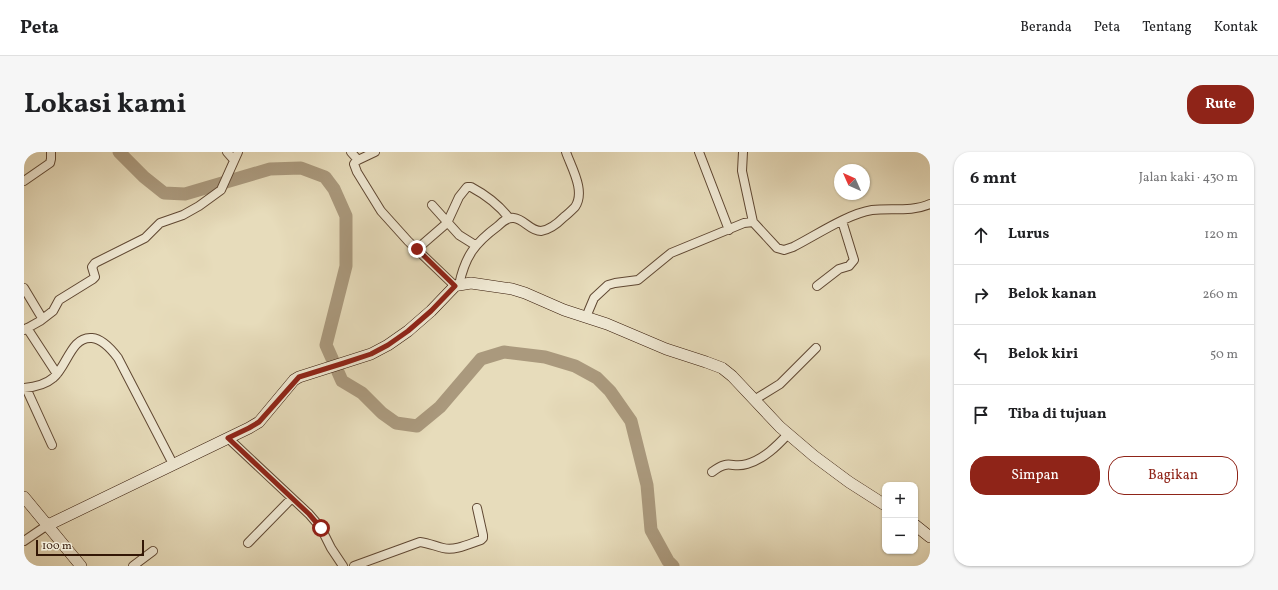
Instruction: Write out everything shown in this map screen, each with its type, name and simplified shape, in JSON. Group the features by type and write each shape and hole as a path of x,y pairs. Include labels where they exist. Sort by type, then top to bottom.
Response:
{"street":[{"path":"24,181 50,163 51,152"},
{"path":"227,152 234,160"},
{"path":"57,374 26,329 53,311 59,300 93,279 95,277 92,267 95,263 144,238 160,224 183,215 199,206 220,190 238,152"},
{"path":"351,152 358,160"},
{"path":"375,152 358,160 354,164 357,172 376,204 393,225 457,286"},
{"path":"24,542 46,526 107,495 131,486 259,422 299,377 371,354 388,345 408,331 457,286 461,273 475,245 486,234 506,219 514,218 524,222 533,229 541,231 561,221 576,206 579,198 579,188 566,152"},
{"path":"699,152 729,230"},
{"path":"743,152 742,171 753,222 777,248 784,250 793,247 842,221 871,210 913,208 930,204"},
{"path":"417,249 447,223 459,197 467,187 471,187 489,198 498,205 509,218"},
{"path":"432,205 459,235 475,245"},
{"path":"817,286 839,269 849,266 854,260 842,221"},
{"path":"586,317 594,298 608,285 620,282 634,282 671,253 744,223 753,222"},
{"path":"457,286 471,283 512,289 613,326 666,349 713,364 728,372 788,434 814,456 849,482 882,503"},
{"path":"24,288 42,318"},
{"path":"52,445 25,388 41,385 47,382 57,374 63,366 74,346 82,339 91,338 101,340 114,352 118,358 173,464"},
{"path":"754,400 780,384 816,348"},
{"path":"712,472 724,464 746,464 751,462 771,451 788,434"},
{"path":"228,438 309,514 321,528 343,566"},
{"path":"248,543 292,498"},
{"path":"25,500 81,566"},
{"path":"354,566 420,542 444,548 457,548 481,540 483,535 477,508"},
{"path":"918,527 930,537"},
{"path":"132,566 153,551"}],"waterway":[{"path":"119,152 144,177 164,193 185,194 270,169 301,168 325,177 334,189 346,216 346,266 326,345 342,381 362,393 382,413 396,423 417,426 440,407 481,359 504,352 545,357 575,366 597,378 610,391 631,421 647,485 651,530 668,561 673,566"}],"route":[{"path":"321,528 309,514 228,438 259,422 294,380 307,373 371,354 388,345 408,331 431,311 455,286 417,249"}]}
